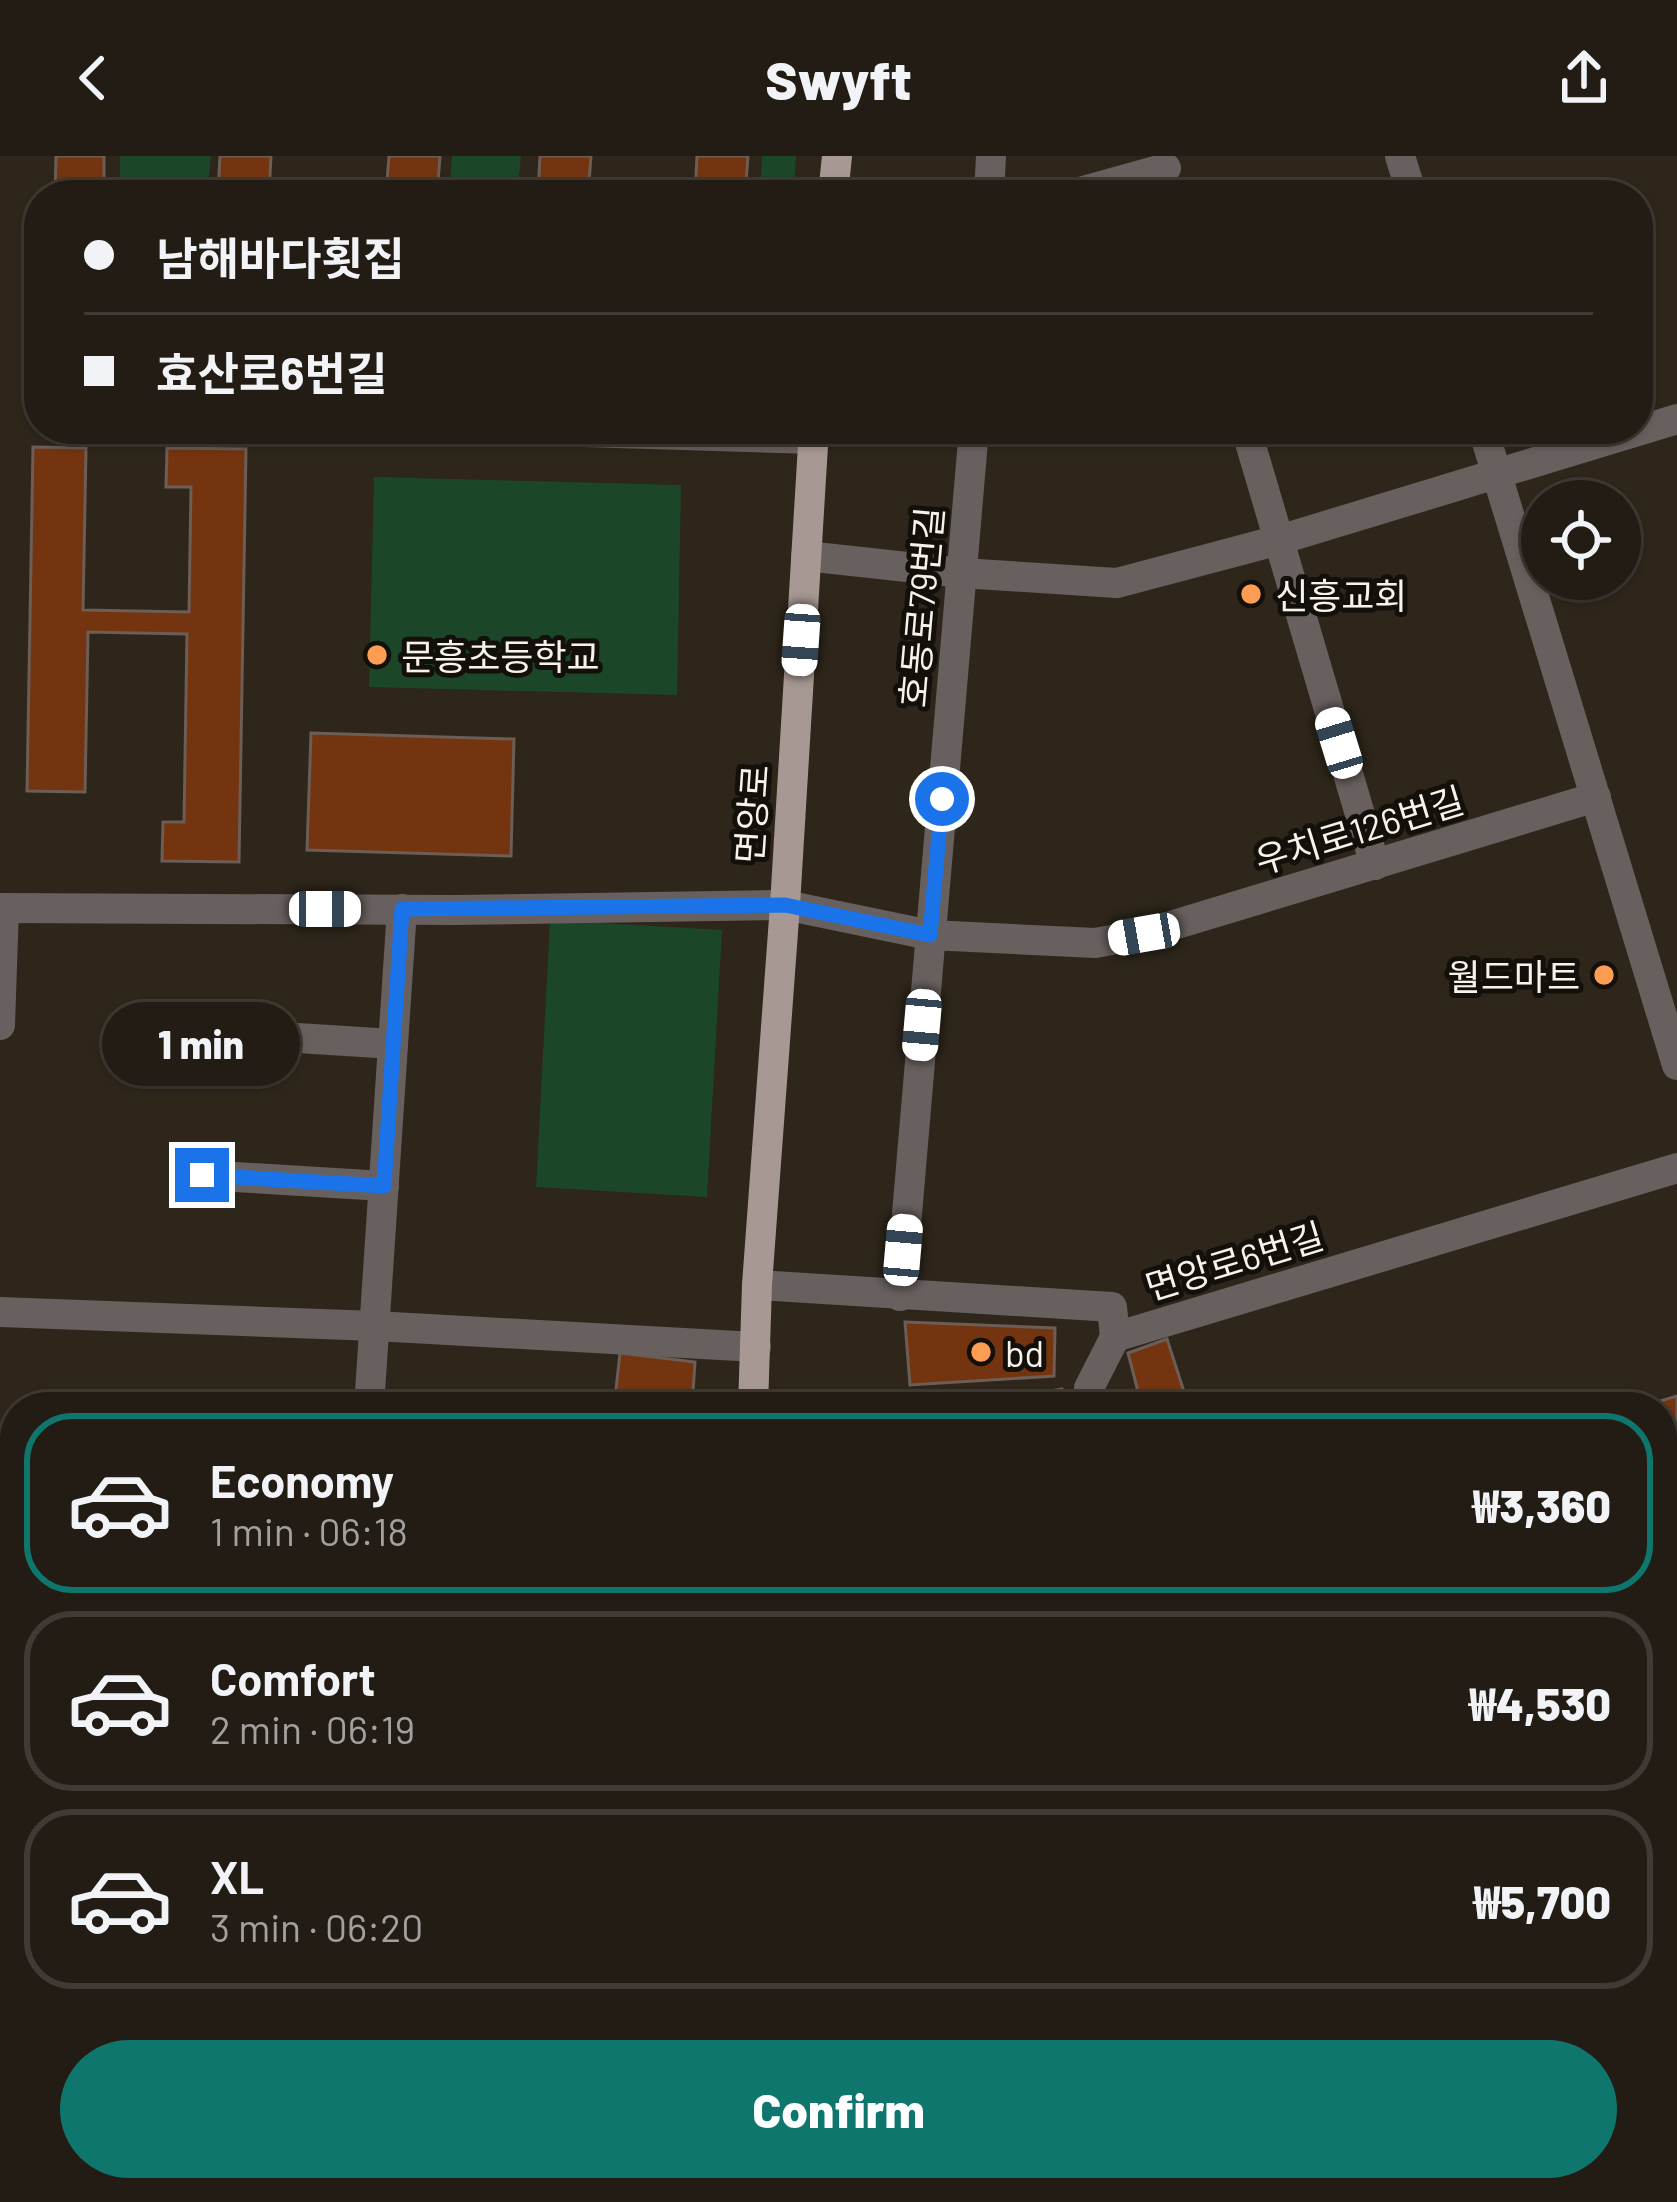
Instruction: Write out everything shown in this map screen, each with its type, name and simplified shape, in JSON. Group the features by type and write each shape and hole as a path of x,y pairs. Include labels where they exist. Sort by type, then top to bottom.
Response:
{"main road":[{"name":"면앙로","path":"754,1392 813,444"}],"street":[{"path":"1137,180 1168,173"},
{"name":"호동로79번길","path":"900,1295 973,444"},
{"path":"1250,444 1375,865"},
{"path":"1488,444 1677,1066"},
{"path":"806,556 1117,583 1279,540 1597,444"},
{"name":"우치로126번길","path":"930,935 1095,943 1144,934 1596,797"},
{"path":"0,1024 2,908 785,905 930,935"},
{"path":"370,1392 402,909"},
{"path":"233,1034 393,1044"},
{"name":"면앙로6번길","path":"757,1285 1112,1307 1114,1337 1677,1168"},
{"path":"202,1175 384,1186"},
{"path":"0,1312 756,1347"},
{"path":"1090,1392 1114,1337"}],"green space":[{"path":"120,156 211,156 209,180 120,180"},
{"path":"452,156 521,156 519,180 450,180"},
{"path":"762,156 796,156 795,180 761,180"},
{"path":"374,477 681,485 677,695 369,687"},
{"path":"550,920 722,930 707,1197 536,1187"}],"building":[{"path":"56,156 104,156 104,180 55,180"},
{"path":"220,156 271,156 270,180 219,180"},
{"path":"389,156 440,156 438,180 387,180"},
{"path":"540,156 591,156 589,180 539,180"},
{"path":"697,156 748,156 746,180 696,180"},
{"path":"33,447 86,448 83,610 189,612 191,487 166,487 167,448 246,449 239,862 162,861 163,822 184,822 187,634 88,632 85,792 27,791"},
{"path":"311,733 514,739 511,856 307,850"},
{"name":"bd","path":"905,1322 1055,1328 1054,1376 910,1385"},
{"path":"1167,1339 1184,1392 1138,1392 1128,1353"},
{"path":"620,1353 695,1362 693,1392 616,1392"}],"place":[{"name":"신흥교회","path":"1251,594"},
{"name":"문흥초등학교","path":"377,655"},
{"name":"월드마트","path":"1604,975"},
{"name":"bd","path":"981,1352"}],"route":[{"path":"202,1175 384,1186 402,909 785,905 930,935 942,799"}]}
